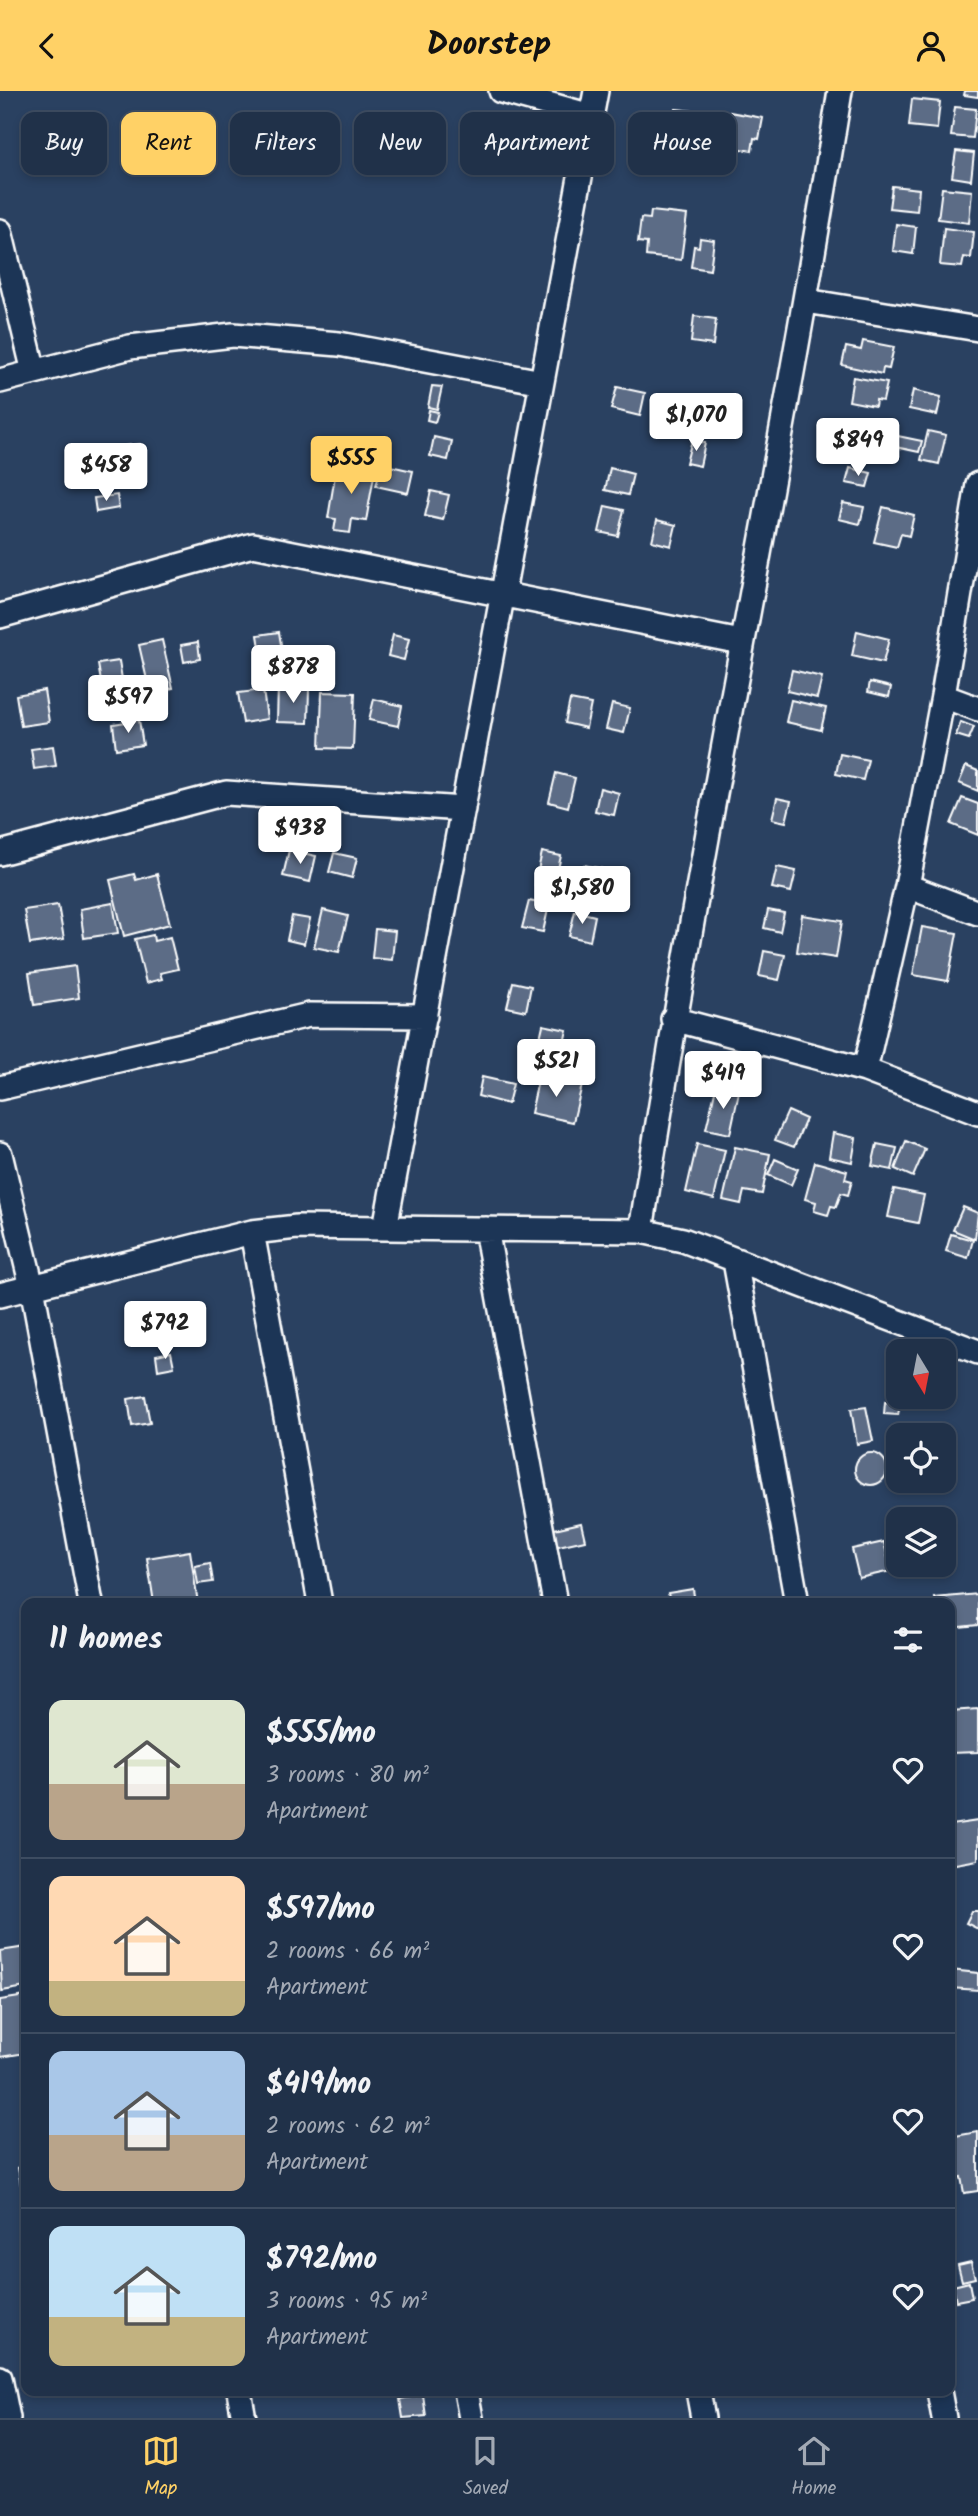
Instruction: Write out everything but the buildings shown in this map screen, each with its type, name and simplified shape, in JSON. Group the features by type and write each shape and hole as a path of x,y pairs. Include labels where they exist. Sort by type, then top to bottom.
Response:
{"street":[{"path":"501,91 577,112"},
{"path":"592,112 596,91"},
{"path":"641,1231 673,1019 806,301 840,91"},
{"path":"385,1228 580,175"},
{"path":"0,231 34,372"},
{"path":"806,301 978,329"},
{"path":"0,381 130,347 233,335 339,344 542,381"},
{"path":"865,1070 907,886 943,696 978,484"},
{"path":"0,616 253,545 503,592 741,642"},
{"path":"943,696 978,709"},
{"path":"0,853 226,793 463,809"},
{"path":"907,886 978,913"},
{"path":"0,1088 309,1016 425,1016"},
{"path":"673,1019 865,1070 978,1113"},
{"path":"0,1154 32,1287 90,1598"},
{"path":"0,1295 252,1232 297,1227 641,1231 683,1240 978,1352"},
{"path":"486,1229 554,1598"},
{"path":"252,1232 319,1598"},
{"path":"735,1261 796,1598"},
{"path":"0,2378 8,2418"},
{"path":"240,2396 244,2418"},
{"path":"467,2396 471,2418"},
{"path":"699,2396 703,2418"},
{"path":"940,2396 944,2418"}]}
